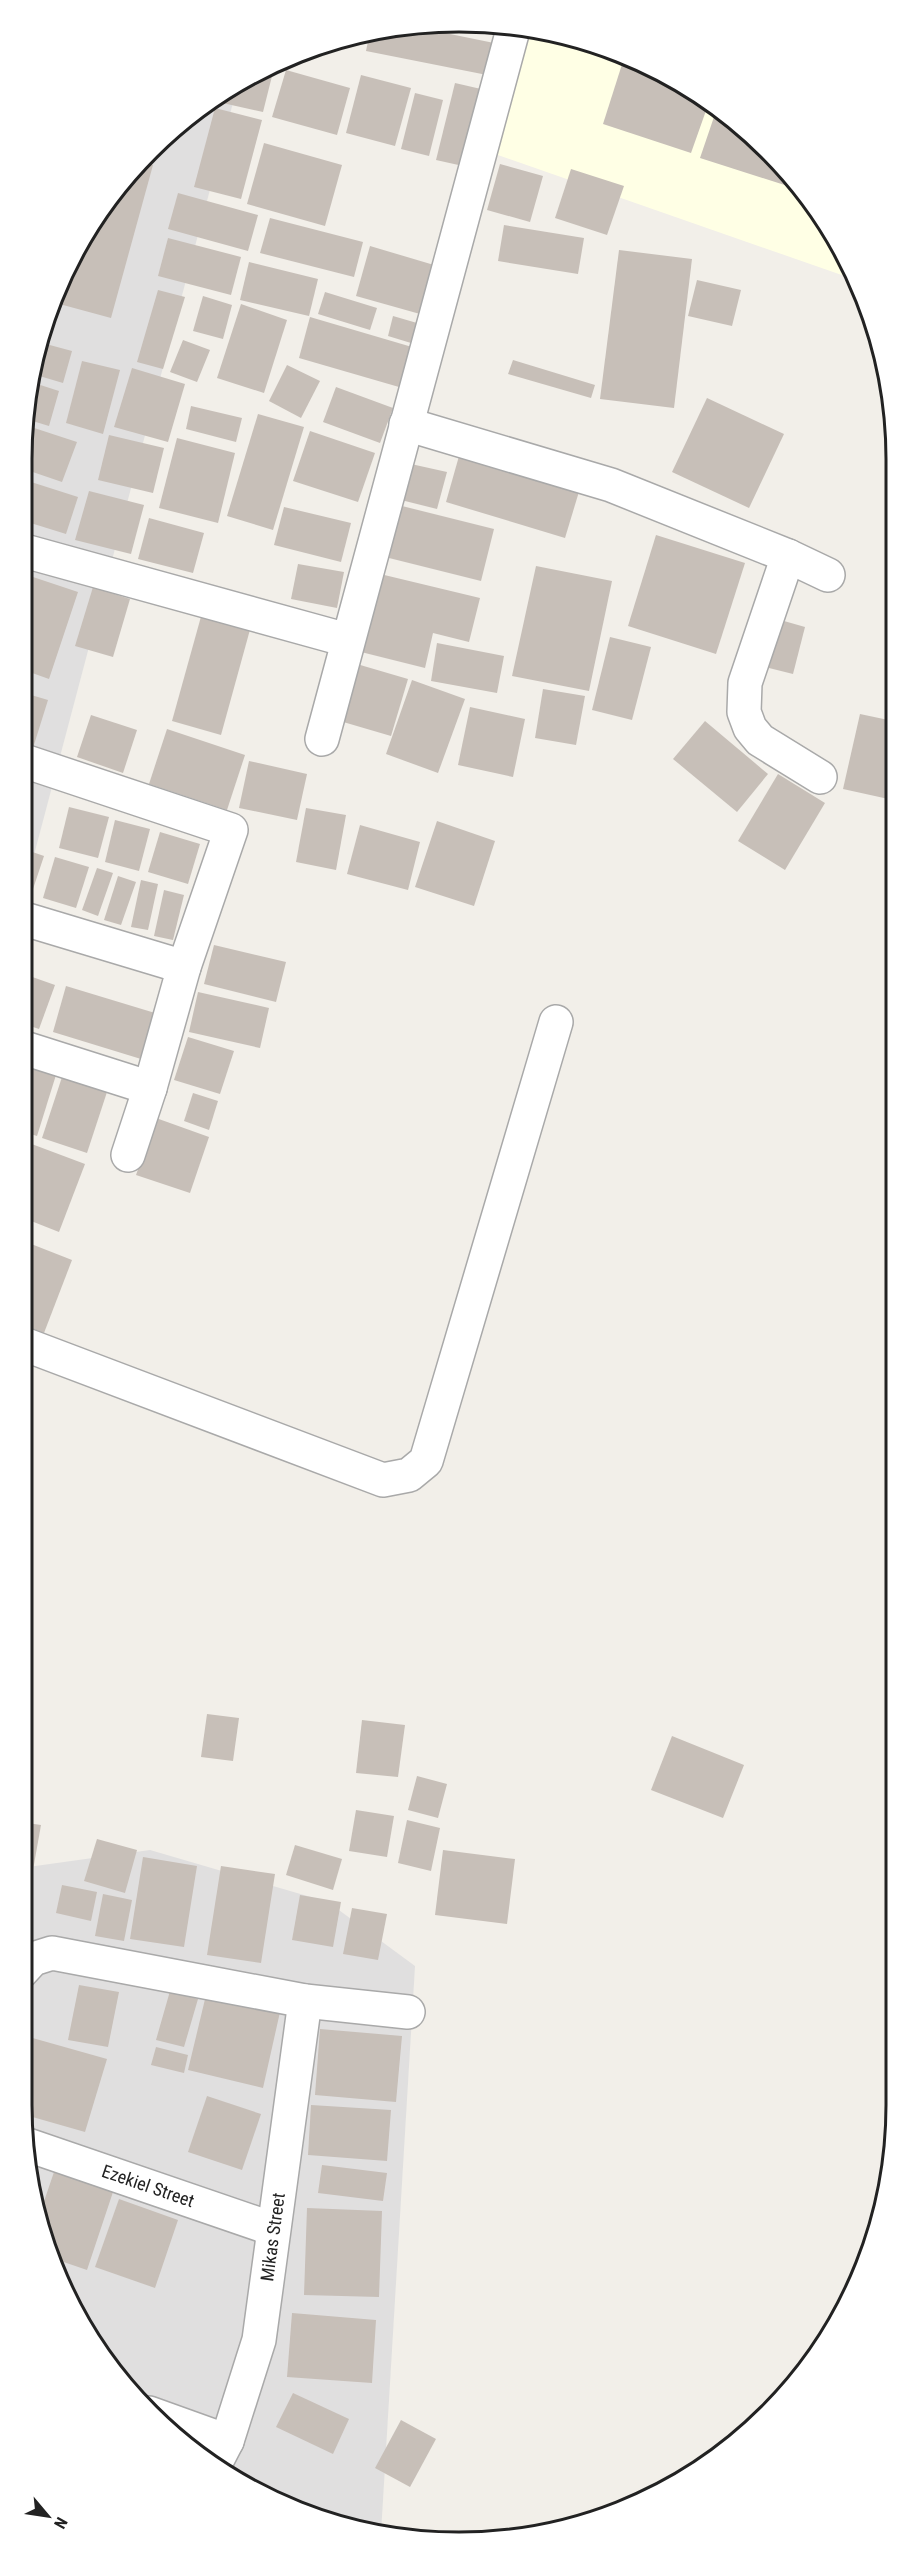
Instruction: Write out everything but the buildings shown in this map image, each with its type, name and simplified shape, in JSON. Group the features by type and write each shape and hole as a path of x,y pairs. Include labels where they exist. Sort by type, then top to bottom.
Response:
{"street":[{"path":"322,739 512,35"},
{"path":"406,424 611,485 788,555 828,575"},
{"path":"32,553 347,640"},
{"path":"788,555 742,700 750,728 760,740 820,777"},
{"path":"32,764 231,830 184,967 150,1088 128,1155"},
{"path":"32,921 184,967"},
{"path":"32,1347 383,1480 409,1475 426,1461 556,1022"},
{"path":"32,1050 150,1088"},
{"path":"32,1960 52,1953 306,2001 408,2012"},
{"name":"Mikas Street","path":"221,2454 259,2340 306,2001"},
{"name":"Ezekiel Street","path":"33,2147 273,2229"},
{"path":"187,2434 221,2454"}],"shaded area":[{"path":"528,37 596,54 672,89 696,103 740,137 780,177 814,221 844,276 495,154"},
{"path":"235,95 32,862 32,431 46,348 64,295 103,221 137,177 177,137"},
{"path":"150,1850 328,1902 415,1966 381,2525 348,2518 295,2500 221,2461 177,2427 137,2387 103,2343 89,2319 54,2243 35,2161 32,2133 32,1866"}]}
